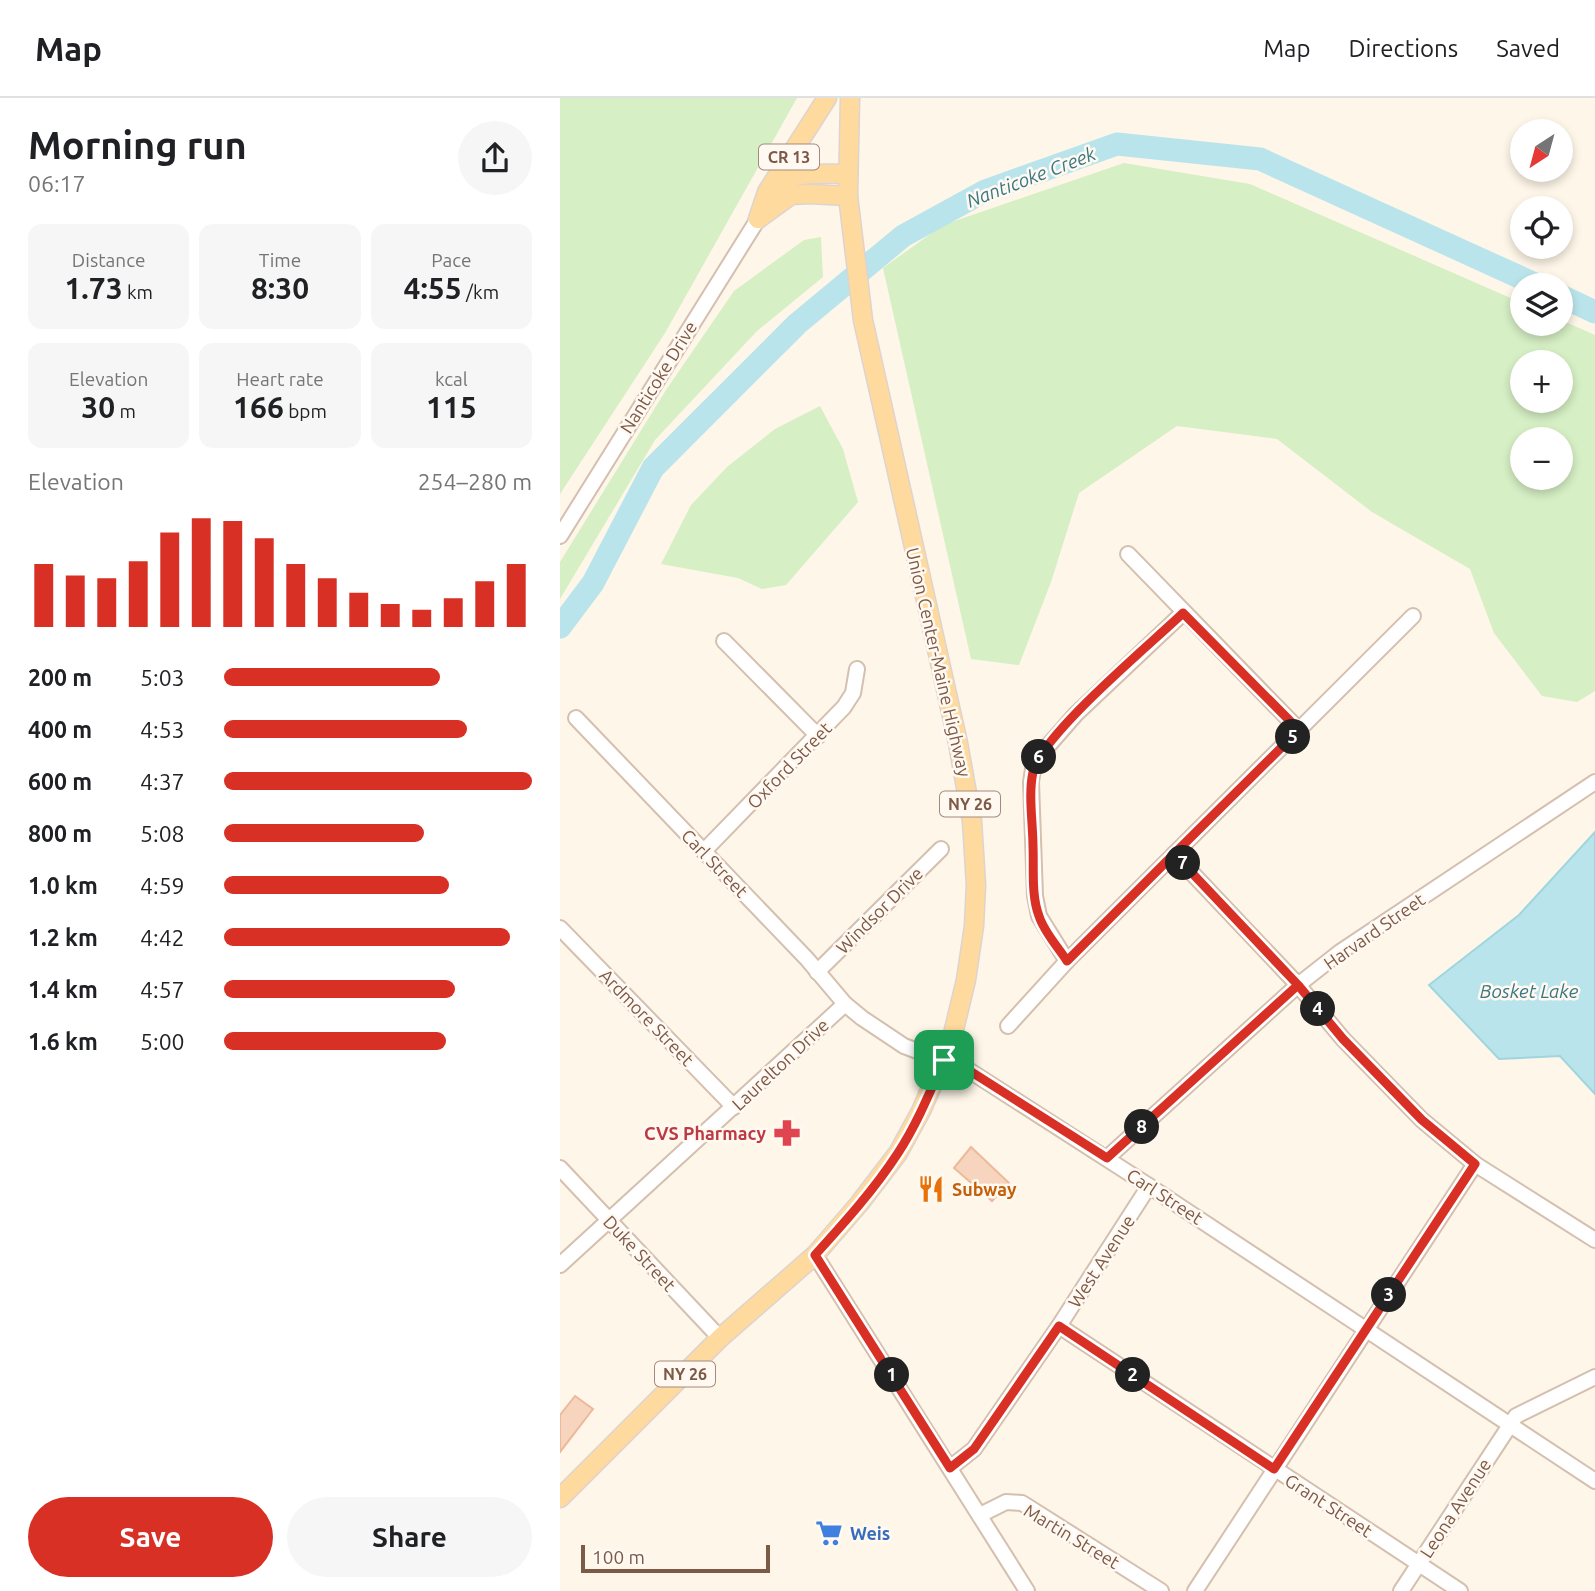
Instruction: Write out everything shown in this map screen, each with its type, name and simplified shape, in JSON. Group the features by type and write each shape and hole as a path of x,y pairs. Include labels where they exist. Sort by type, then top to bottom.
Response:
{"main road":[{"name":"CR 13","path":"758,219 767,192 827,98"},
{"name":"Union Center-Maine Highway","path":"560,1498 720,1338 815,1255 859,1203 898,1153 921,1111 944,1060 966,980 974,926 976,853 972,821 958,743 863,320 849,222 850,98"},
{"name":"CR 13","path":"767,192 787,177 848,174"},
{"name":"CR 13","path":"758,219 791,195 848,196"}],"street":[{"name":"Nanticoke Drive","path":"560,536 758,219"},
{"path":"1128,554 1299,730"},
{"path":"1067,961 1039,916 1035,896 1031,782 1033,769 1041,754 1076,714 1183,613"},
{"path":"1008,1026 1067,961 1413,616"},
{"path":"724,641 818,736"},
{"name":"Oxford Street","path":"704,851 844,707 853,693 857,669"},
{"name":"Carl Street","path":"576,718 704,851 845,1004 891,1039 970,1071 1107,1158 1595,1480"},
{"name":"Harvard Street","path":"1107,1158 1298,985 1340,952 1595,782"},
{"name":"Windsor Drive","path":"817,972 941,849"},
{"path":"1174,854 1298,985 1343,1039 1422,1120 1475,1164 1595,1240"},
{"name":"Ardmore Street","path":"560,928 734,1107"},
{"name":"Laurelton Drive","path":"560,1265 845,1004"},
{"path":"1195,1591 1475,1164"},
{"name":"Duke Street","path":"560,1168 720,1338"},
{"name":"West Avenue","path":"950,1468 974,1449 1059,1326 1149,1186"},
{"path":"815,1255 1027,1591"},
{"name":"Grant Street","path":"1059,1326 1460,1591"},
{"path":"1509,1425 1516,1416 1595,1377"},
{"name":"Leona Avenue","path":"1401,1591 1509,1425"},
{"name":"Martin Street","path":"980,1515 1006,1502 1022,1503 1161,1591"}],"green space":[{"path":"560,98 797,98 665,333 560,494"},
{"path":"1124,163 1250,184 1510,298 1510,336 1573,336 1573,325 1595,335 1595,691 1577,702 1542,696 1494,633 1470,569 1372,512 1277,439 1177,426 1079,493 1051,582 1019,665 971,659 883,268 943,225"},
{"path":"821,237 823,277 757,331 655,440 560,599 560,562 666,390 734,291 804,240"},
{"path":"820,406 843,449 858,502 786,585 762,589 738,578 661,564 691,505 727,467 775,429"}],"water":[{"name":"Bosket Lake","path":"1595,832 1595,1094 1560,1056 1499,1059 1429,985 1519,915"}],"building":[{"path":"971,1147 1009,1183 992,1201 954,1168"},
{"path":"575,1396 593,1409 560,1452 560,1415"}],"waterway":[{"name":"Nanticoke Creek","path":"560,627 593,583 653,468 797,324 903,236 985,191 1117,144 1260,159 1511,273"},
{"name":"Nanticoke Creek","path":"1573,302 1595,312"}],"place":[{"name":"CVS Pharmacy","path":"787,1133"},
{"name":"Subway","path":"931,1189"},
{"name":"Weis","path":"829,1533"}],"route":[{"path":"944,1060 898,1153 815,1255 950,1468 974,1449 1059,1326 1274,1469 1475,1164 1422,1120 1343,1039 1298,985 1174,854 1299,730 1183,613 1076,714 1041,754 1033,769 1031,782 1035,896 1039,916 1067,961 1174,854 1236,920 1298,985 1107,1158 970,1071 944,1060"}]}
